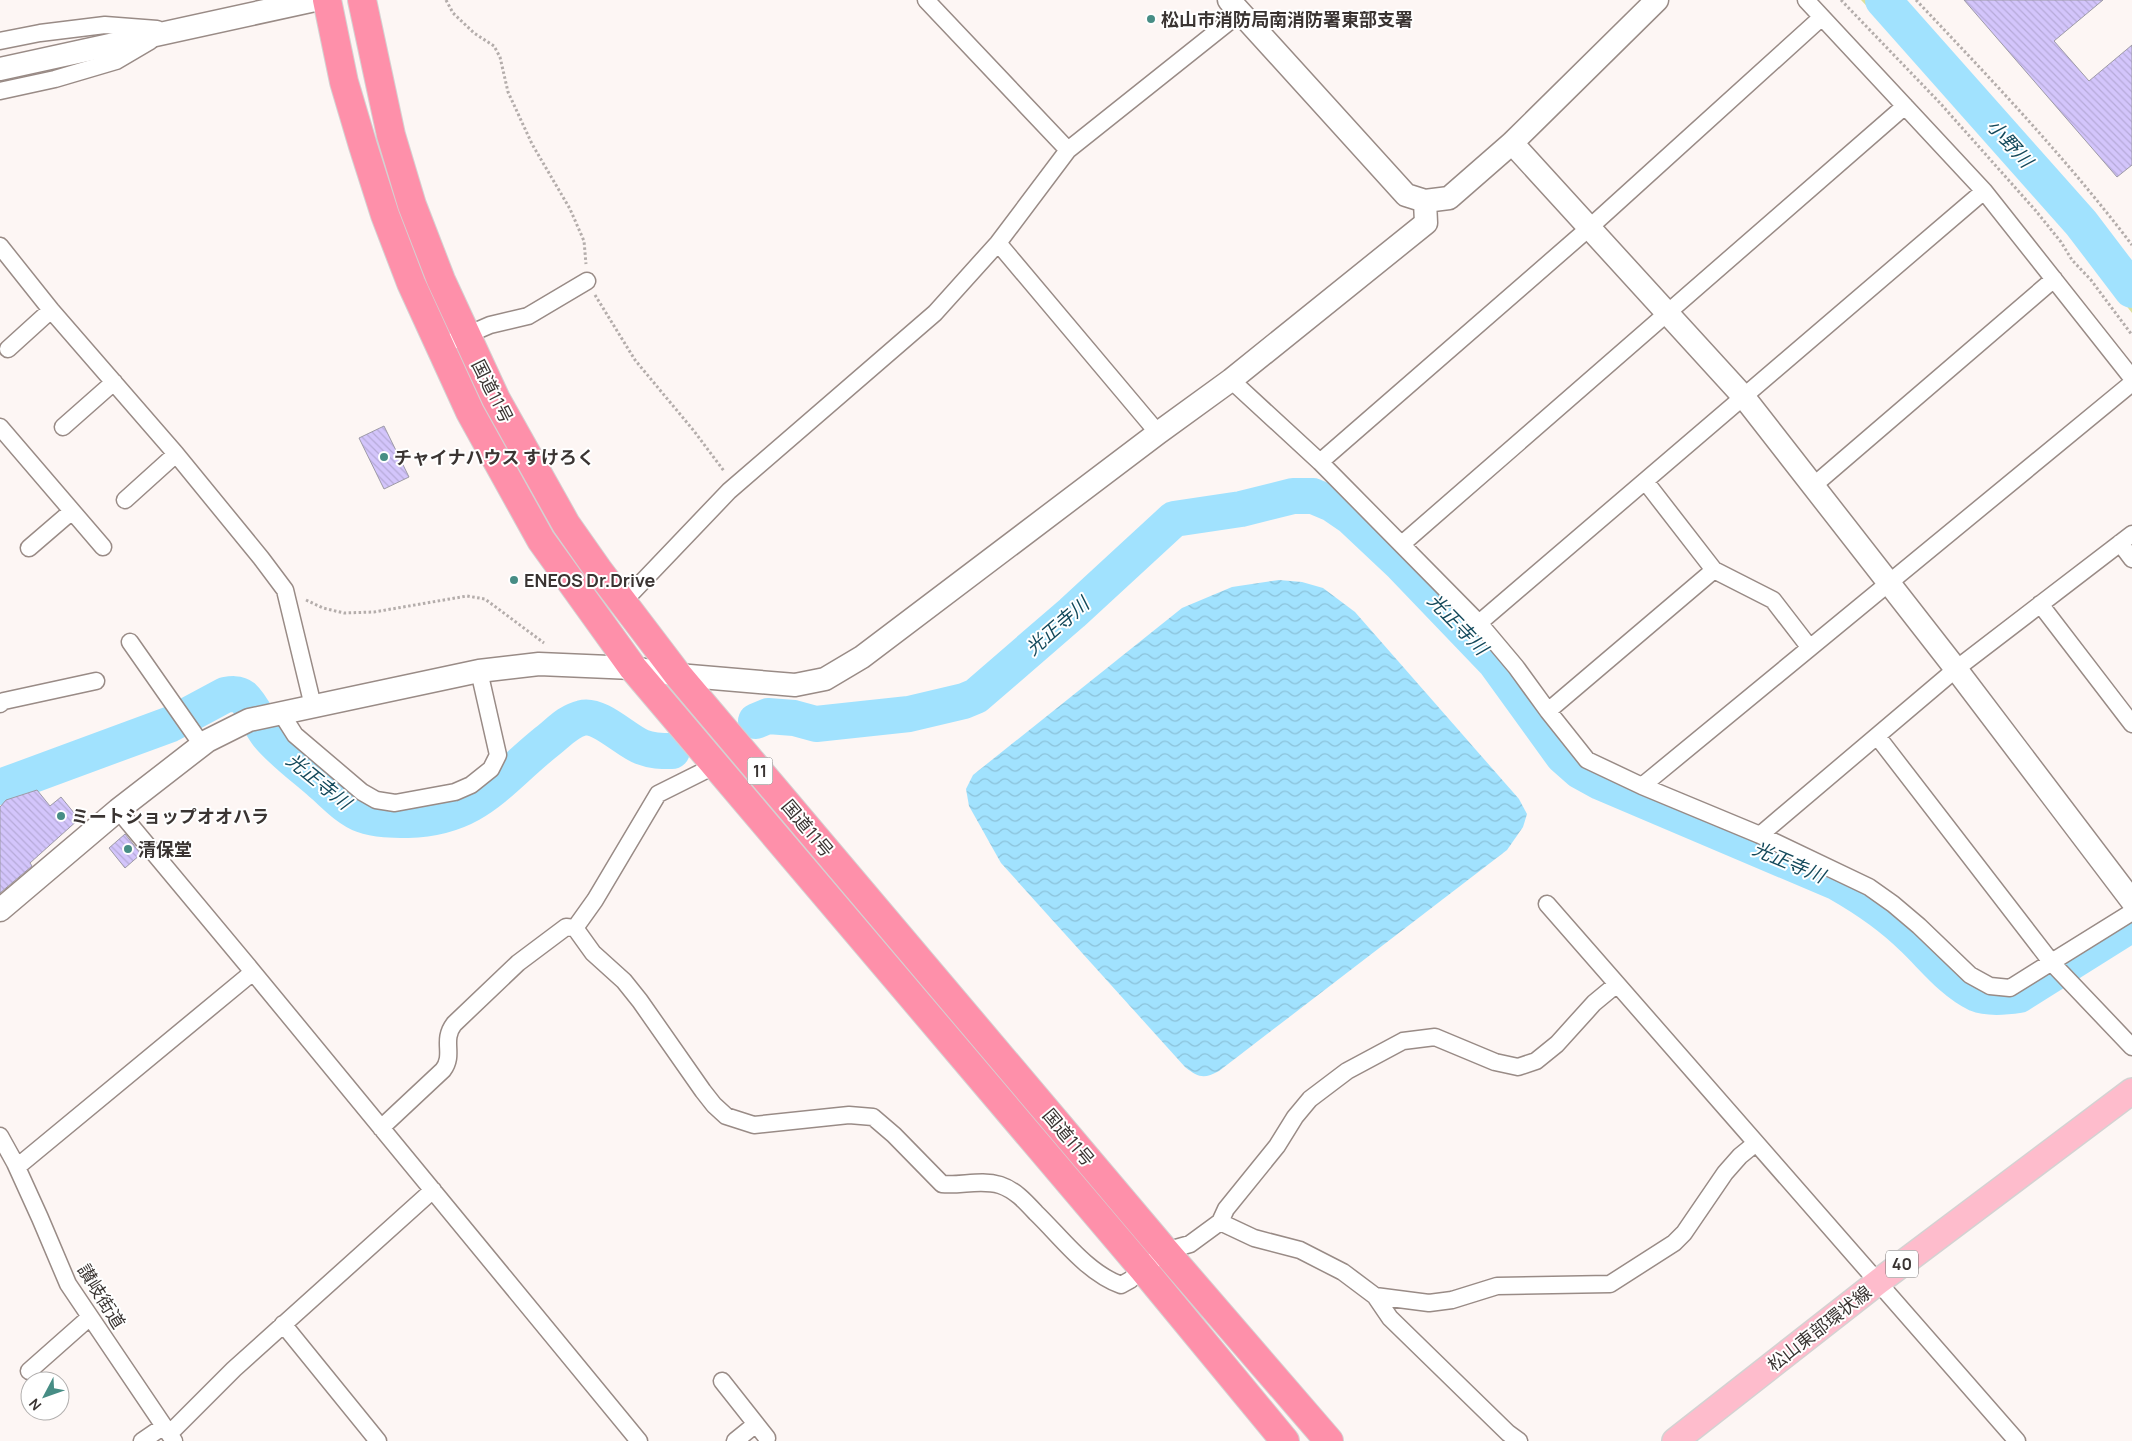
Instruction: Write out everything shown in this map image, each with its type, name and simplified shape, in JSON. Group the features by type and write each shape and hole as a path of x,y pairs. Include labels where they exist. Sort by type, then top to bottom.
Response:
{"highway":[{"name":"国道11号","path":"327,0 344,82 366,154 411,283 470,412 541,540 633,668 1143,1269 1285,1441"},
{"name":"国道11号","path":"362,0 391,135 412,205 441,280 496,399 566,524 678,675 1328,1441"}],"main road":[{"name":"松山東部環状線","path":"1675,1441 1878,1282 2132,1091"}],"street":[{"path":"0,69 170,30 315,0"},
{"path":"926,0 1068,150"},
{"path":"623,602 729,491 935,313 998,243 1068,150 1235,7 1406,195 1425,201 1449,198 1512,143 1657,0"},
{"path":"1806,0 1984,191 2132,378"},
{"path":"1320,462 1589,228 1822,18"},
{"path":"0,41 40,33 106,25 170,30"},
{"path":"0,91 54,79 116,60 170,30"},
{"path":"1402,544 1905,106"},
{"path":"1512,143 1743,396 1956,669 2132,901"},
{"path":"1479,623 1984,191"},
{"path":"0,910 118,810 202,745 232,727 266,717 479,671 539,664 633,668 678,675 795,685 825,679 862,657 1158,433 1232,380 1426,223 1425,201"},
{"path":"998,243 1158,433"},
{"path":"0,246 51,310 176,454 262,558 285,590 313,706"},
{"path":"1813,486 2054,279"},
{"path":"440,347 490,325 528,316 587,281"},
{"path":"8,349 51,310"},
{"path":"1232,380 1320,462 1479,623 1516,667 1548,712 1587,760 1642,786 1760,835 1869,888 1893,904 1919,926 1970,975 1990,986 2010,988 2132,912"},
{"path":"63,427 114,382"},
{"path":"1642,786 2132,383"},
{"path":"0,427 103,547"},
{"path":"124,500 176,454"},
{"path":"1645,481 1714,570 1773,600 1810,648"},
{"path":"29,548 72,511"},
{"path":"1760,835 1956,669 2126,539 2132,559"},
{"path":"1548,712 1714,570"},
{"path":"2040,604 2132,724"},
{"path":"130,642 202,745"},
{"path":"266,717 294,735 362,792 376,800 395,803 454,792 471,785 491,769 498,755 479,671"},
{"path":"0,704 4,701 96,681"},
{"path":"1877,736 2052,963 2132,1047"},
{"path":"575,928 595,900 658,794 716,765"},
{"path":"118,810 639,1441"},
{"path":"1547,904 2017,1441"},
{"path":"382,1128 449,1062 448,1032 454,1024 518,963 566,927 575,928 594,952 624,981 703,1091 726,1116 754,1125 849,1115 873,1117 894,1135 942,1184 984,1182 997,1184 1017,1194 1090,1266 1109,1280 1121,1285 1130,1280 1165,1251 1190,1244 1220,1222 1226,1209 1277,1146 1295,1117 1310,1099 1347,1071 1403,1041 1435,1037 1495,1062 1518,1067 1536,1061 1558,1044 1594,1003 1617,984"},
{"path":"17,1167 253,972"},
{"name":"讃岐街道","path":"0,1136 17,1167 68,1284 169,1434"},
{"path":"1375,1296 1429,1303 1452,1300 1497,1286 1610,1284 1674,1243 1684,1233 1725,1173 1740,1156 1756,1143"},
{"path":"142,1441 169,1434 234,1369 433,1190"},
{"path":"1220,1222 1254,1238 1300,1250 1343,1272 1375,1296 1390,1318 1508,1433 1519,1441"},
{"path":"28,1371 90,1317"},
{"path":"283,1324 378,1441"},
{"path":"722,1381 767,1438"},
{"path":"735,1441 756,1424"}],"path":[{"path":"446,0 453,12 474,33 494,46 500,57 508,92 532,144 570,209 584,241 587,281 635,360 724,470 729,491"},
{"path":"1841,0 1940,103 2036,210 2061,242 2072,260 2091,280 2132,335"},
{"path":"1916,0 1984,71 2092,193 2132,245"},
{"path":"285,590 323,608 344,613 374,612 467,596 484,599 545,644 556,665"}],"green space":[{"path":"1861,0 1898,0 1950,54 2023,136 2132,269 2132,313 2068,232 2001,153"}],"water":[{"path":"1279,580 1302,582 1323,588 1355,612 1519,799 1527,814 1523,827 1507,850 1219,1071 1202,1076 1185,1067 1001,863 969,806 966,789 973,775 1182,608 1232,587"}],"building":[{"path":"1964,0 2103,0 2054,41 2089,81 2132,45 2132,165 2117,177"},
{"name":"チャイナハウス すけろく","path":"384,426 409,477 384,489 359,438"},
{"path":"37,790 50,806 61,797 79,819 30,863 32,866 0,893 0,807 6,800"},
{"name":"清保堂","path":"125,834 141,854 125,868 109,848"}],"waterway":[{"name":"小野川","path":"1883,0 2081,223 2132,290"},
{"name":"光正寺川","path":"756,721 768,716 794,718 816,724 909,714 964,701 976,696 1072,613 1174,519 1241,509 1293,496 1313,496 1332,504 1351,517 1402,565 1495,662 1563,756 1580,771 1600,782 1838,883 1887,915 1951,976 1977,994 1992,997 2019,995 2132,924"},
{"name":"光正寺川","path":"0,787 171,724 225,695 232,694 243,697 274,742 341,801 357,812 379,819 408,820 431,818 451,813 469,805 498,784 563,728 582,718 589,718 604,723 642,747 660,751 672,751"}],"place":[{"name":"松山市消防局南消防署東部支署","path":"1151,19"},
{"name":"チャイナハウス すけろく","path":"384,457"},
{"name":"ENEOS Dr.Drive","path":"514,580"},
{"name":"ミートショップオオハラ","path":"61,816"},
{"name":"清保堂","path":"128,849"}]}
